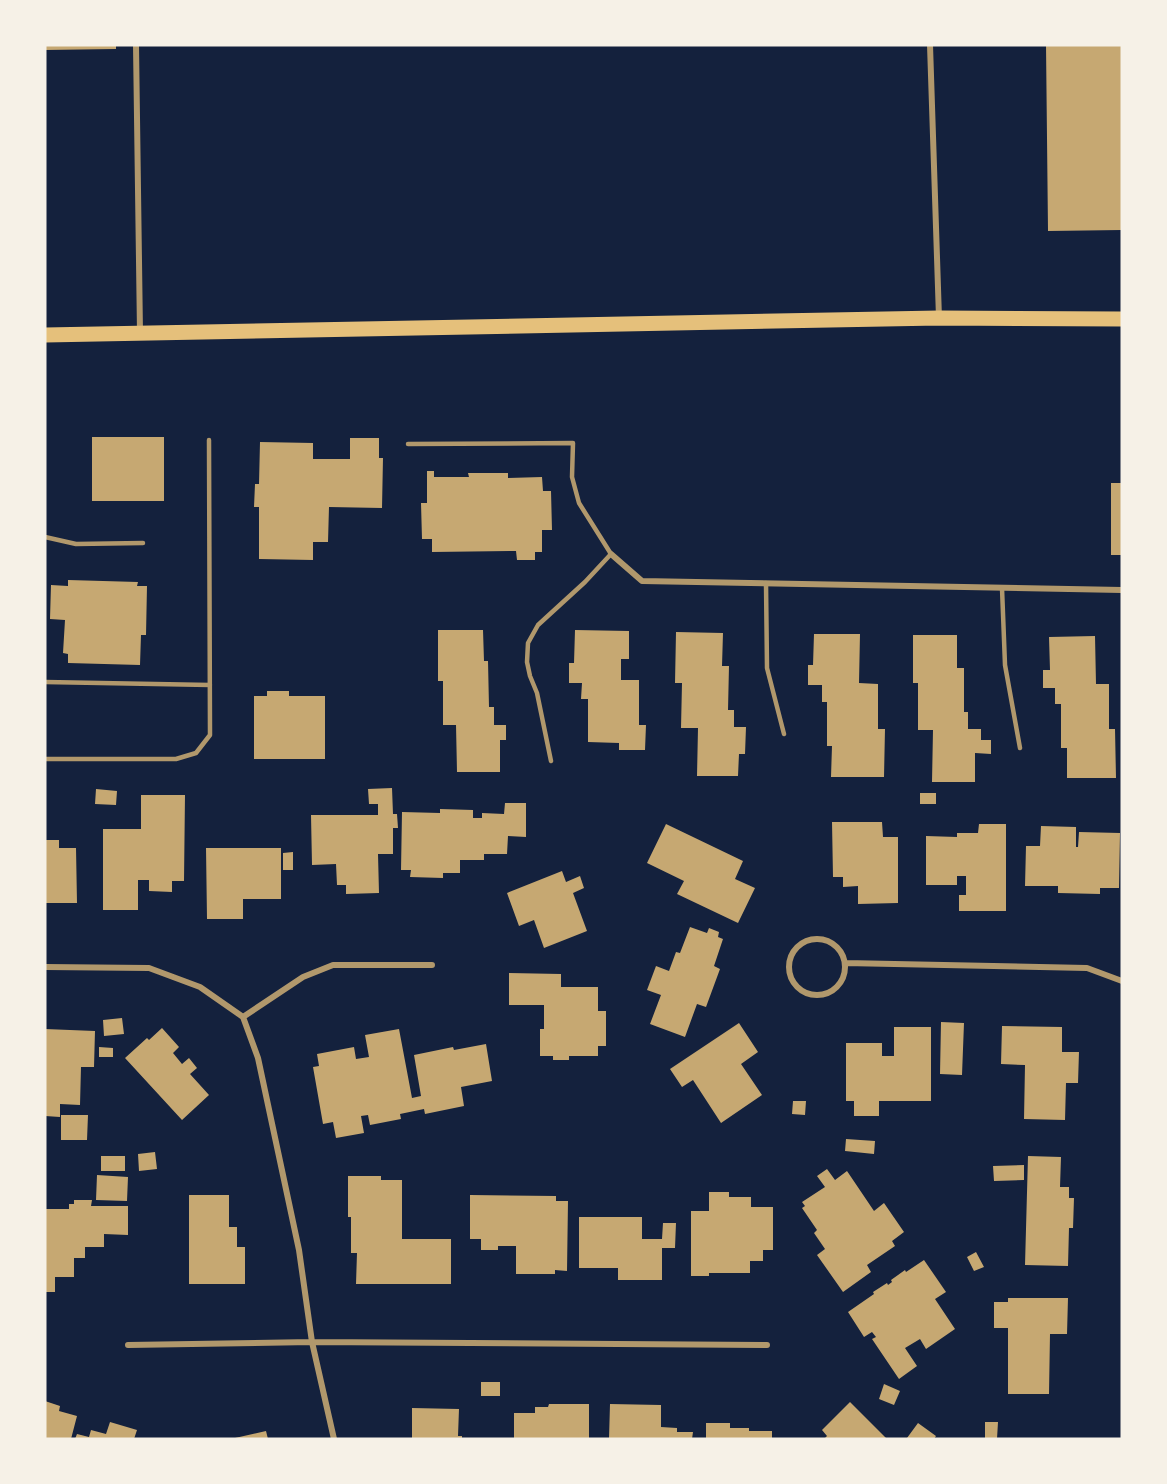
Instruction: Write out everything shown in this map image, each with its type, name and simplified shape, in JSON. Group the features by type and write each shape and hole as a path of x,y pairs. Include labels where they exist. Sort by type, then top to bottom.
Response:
{"main road":[{"path":"45,335 939,318 1122,319"}],"street":[{"path":"136,45 140,333"},
{"path":"930,45 939,318"},
{"path":"611,554 642,581 1122,590"},
{"path":"813,939 824,939 834,944 845,963 844,974 839,983 831,991 821,994 810,994 800,989 793,981 790,970 790,959 795,950 803,943 813,939"},
{"path":"845,963 1087,968 1122,980"},
{"path":"243,1017 303,977 333,965 432,965"},
{"path":"45,967 149,968 200,987 243,1017 258,1058 299,1250 312,1342 334,1439"},
{"path":"128,1345 312,1342 767,1345"}],"lane":[{"path":"45,759 176,759 196,753 210,735 209,440"},
{"path":"408,444 573,443 572,477 579,504 611,554 585,582 538,625 528,643 527,662 537,693 551,761"},
{"path":"45,537 76,544 143,543"},
{"path":"766,583 767,668 784,734"},
{"path":"1002,588 1005,665 1020,748"},
{"path":"45,682 210,685"}],"building":[{"path":"45,45 116,45 116,49 45,50"},
{"path":"1046,45 1122,45 1122,230 1048,231"},
{"path":"92,437 164,437 164,501 92,501"},
{"path":"350,438 379,438 379,458 383,458 382,508 329,507 328,542 313,542 313,560 259,559 259,507 254,507 255,484 259,484 260,442 313,443 313,459 350,459"},
{"path":"427,471 434,471 434,477 469,477 468,473 508,473 508,478 542,477 543,491 551,491 552,530 542,530 542,552 535,552 535,560 517,560 516,551 432,552 432,539 422,539 421,503 427,503"},
{"path":"1111,483 1122,483 1122,555 1111,555"},
{"path":"68,580 138,582 137,586 147,586 146,635 141,635 140,665 68,663 68,654 63,653 65,620 50,619 51,585 68,586"},
{"path":"438,630 483,630 484,661 488,661 489,707 494,707 494,725 506,725 506,740 500,740 500,772 457,772 456,725 443,725 443,681 438,681"},
{"path":"575,630 629,631 629,659 621,659 621,680 639,680 639,725 646,725 645,750 619,750 619,743 588,742 588,699 581,699 582,683 569,683 569,663 574,663"},
{"path":"676,632 723,633 722,666 729,666 728,710 734,710 734,727 746,727 745,754 739,754 738,776 697,776 698,728 681,728 682,683 675,683"},
{"path":"814,634 860,634 859,683 878,684 878,729 885,729 884,777 831,777 832,746 827,746 827,702 822,702 822,685 808,685 808,665 813,665"},
{"path":"913,635 957,635 957,668 964,668 964,712 968,712 968,729 981,729 981,740 991,740 991,754 975,753 975,782 932,782 933,730 918,730 918,683 913,683"},
{"path":"1095,636 1096,684 1109,684 1109,729 1115,729 1116,778 1067,778 1067,748 1061,748 1061,704 1055,704 1055,688 1043,688 1043,670 1050,670 1049,637"},
{"path":"267,691 289,691 289,696 325,696 325,759 254,759 254,696 267,696"},
{"path":"392,788 393,814 397,814 398,828 393,828 393,854 378,854 379,893 346,894 346,885 337,885 336,864 312,865 311,815 378,815 378,804 369,804 368,789"},
{"path":"96,789 117,791 116,805 95,804"},
{"path":"920,793 936,793 936,804 920,804"},
{"path":"141,795 185,795 184,881 172,881 172,892 149,891 149,880 138,880 138,910 103,910 103,829 141,829"},
{"path":"505,803 526,803 526,837 508,836 507,854 484,854 484,860 460,860 460,873 443,873 443,878 410,877 411,870 401,870 402,812 440,813 440,809 473,810 473,818 482,818 482,813 504,814"},
{"path":"832,822 882,822 883,837 898,837 898,903 858,904 858,886 843,887 843,877 833,877"},
{"path":"666,824 743,861 735,879 755,888 738,923 677,894 684,881 647,863"},
{"path":"979,824 1006,824 1006,911 959,911 959,895 966,895 966,876 957,876 957,885 926,885 926,836 957,837 957,833 978,833"},
{"path":"1041,826 1076,827 1076,847 1078,847 1079,832 1120,833 1119,888 1100,888 1100,894 1058,893 1058,886 1025,886 1026,846 1040,846"},
{"path":"45,840 59,840 59,848 76,848 77,903 45,903"},
{"path":"206,848 281,848 281,899 243,899 243,919 207,919"},
{"path":"293,852 293,870 283,870 283,853"},
{"path":"562,871 566,882 580,876 584,888 573,893 587,931 544,948 534,920 519,926 507,893"},
{"path":"690,927 707,933 709,928 719,932 718,937 723,939 714,966 720,969 706,1007 697,1004 685,1037 650,1024 661,995 647,990 656,966 669,971 676,952 680,953"},
{"path":"509,973 561,974 561,987 598,987 598,1011 606,1011 606,1046 598,1046 598,1056 569,1056 569,1060 553,1060 553,1056 540,1056 540,1029 544,1029 544,1005 509,1005"},
{"path":"122,1018 124,1034 104,1036 103,1020"},
{"path":"941,1022 964,1023 962,1075 940,1074"},
{"path":"739,1023 758,1052 741,1064 762,1095 721,1123 693,1080 682,1087 670,1069"},
{"path":"1002,1026 1062,1027 1062,1052 1079,1052 1078,1083 1066,1083 1065,1120 1024,1119 1025,1065 1001,1064"},
{"path":"894,1027 931,1027 931,1101 879,1101 879,1116 854,1116 854,1101 846,1101 846,1043 882,1043 882,1056 894,1056"},
{"path":"162,1028 179,1047 173,1053 182,1064 189,1058 197,1068 190,1074 209,1095 182,1120 125,1058"},
{"path":"45,1029 95,1031 94,1067 81,1067 80,1105 60,1104 60,1117 45,1116"},
{"path":"399,1029 412,1098 421,1096 414,1055 453,1047 454,1050 486,1044 492,1081 461,1087 464,1106 425,1114 424,1109 400,1114 401,1119 370,1125 368,1115 361,1116 364,1133 336,1138 333,1122 323,1124 313,1067 319,1066 317,1054 354,1047 356,1059 369,1057 365,1035"},
{"path":"99,1047 113,1048 113,1057 99,1057"},
{"path":"793,1101 806,1101 805,1115 792,1114"},
{"path":"61,1115 88,1115 87,1140 61,1140"},
{"path":"846,1139 875,1141 874,1154 845,1151"},
{"path":"155,1152 157,1169 139,1171 138,1154"},
{"path":"101,1156 125,1156 125,1171 101,1171"},
{"path":"1028,1156 1061,1157 1060,1187 1069,1187 1069,1198 1074,1198 1073,1228 1069,1228 1068,1266 1025,1265"},
{"path":"1024,1165 1024,1180 994,1181 993,1166"},
{"path":"827,1169 835,1180 847,1171 874,1211 884,1203 904,1232 892,1241 895,1246 867,1265 871,1272 843,1292 817,1255 825,1249 814,1233 817,1230 802,1208 805,1206 802,1202 825,1187 817,1176"},
{"path":"97,1175 128,1177 127,1201 96,1200"},
{"path":"348,1176 381,1176 381,1180 402,1180 402,1239 451,1239 451,1284 356,1284 357,1253 351,1253"},
{"path":"709,1192 729,1192 729,1197 751,1197 751,1207 773,1207 773,1250 763,1250 763,1261 750,1261 750,1273 709,1273 709,1276 691,1276 691,1211 709,1211"},
{"path":"189,1195 229,1195 229,1227 237,1227 237,1247 245,1247 245,1284 189,1284"},
{"path":"470,1195 556,1196 556,1201 568,1201 567,1271 555,1270 555,1274 516,1274 516,1246 498,1246 498,1250 481,1250 481,1239 470,1239"},
{"path":"74,1200 92,1200 91,1206 128,1206 128,1235 104,1234 104,1247 85,1247 85,1258 74,1258 74,1277 55,1277 55,1292 45,1292 45,1209 69,1209 69,1204 74,1204"},
{"path":"579,1217 642,1217 642,1239 662,1239 663,1223 676,1223 675,1248 662,1248 662,1280 618,1280 618,1268 579,1268"},
{"path":"976,1252 984,1267 974,1271 967,1257"},
{"path":"924,1260 946,1292 935,1299 955,1329 926,1349 920,1339 905,1348 917,1366 899,1379 872,1339 876,1337 872,1332 864,1337 848,1312 874,1294 873,1292 887,1283 888,1285 905,1270 906,1272"},
{"path":"1008,1298 1068,1298 1067,1334 1050,1334 1049,1394 1008,1394 1008,1328 994,1328 994,1302 1008,1302"},
{"path":"481,1382 500,1382 500,1396 481,1396"},
{"path":"884,1384 900,1391 894,1405 879,1399"},
{"path":"45,1401 60,1406 59,1411 77,1416 71,1439 45,1439"},
{"path":"850,1402 887,1439 824,1439 827,1436 822,1430"},
{"path":"549,1404 589,1404 589,1438 514,1439 514,1413 535,1413 535,1407 548,1407"},
{"path":"610,1404 661,1405 661,1427 677,1428 677,1432 693,1432 692,1439 609,1439"},
{"path":"412,1408 459,1409 458,1436 462,1436 462,1439 412,1439"},
{"path":"110,1422 137,1430 134,1439 75,1439 77,1434 89,1437 91,1430 106,1434"},
{"path":"985,1422 998,1422 997,1439 985,1439"},
{"path":"706,1423 730,1423 730,1428 772,1431 772,1439 706,1439"},
{"path":"918,1423 936,1436 934,1439 907,1438"},
{"path":"266,1431 268,1439 235,1439 235,1438"}]}
